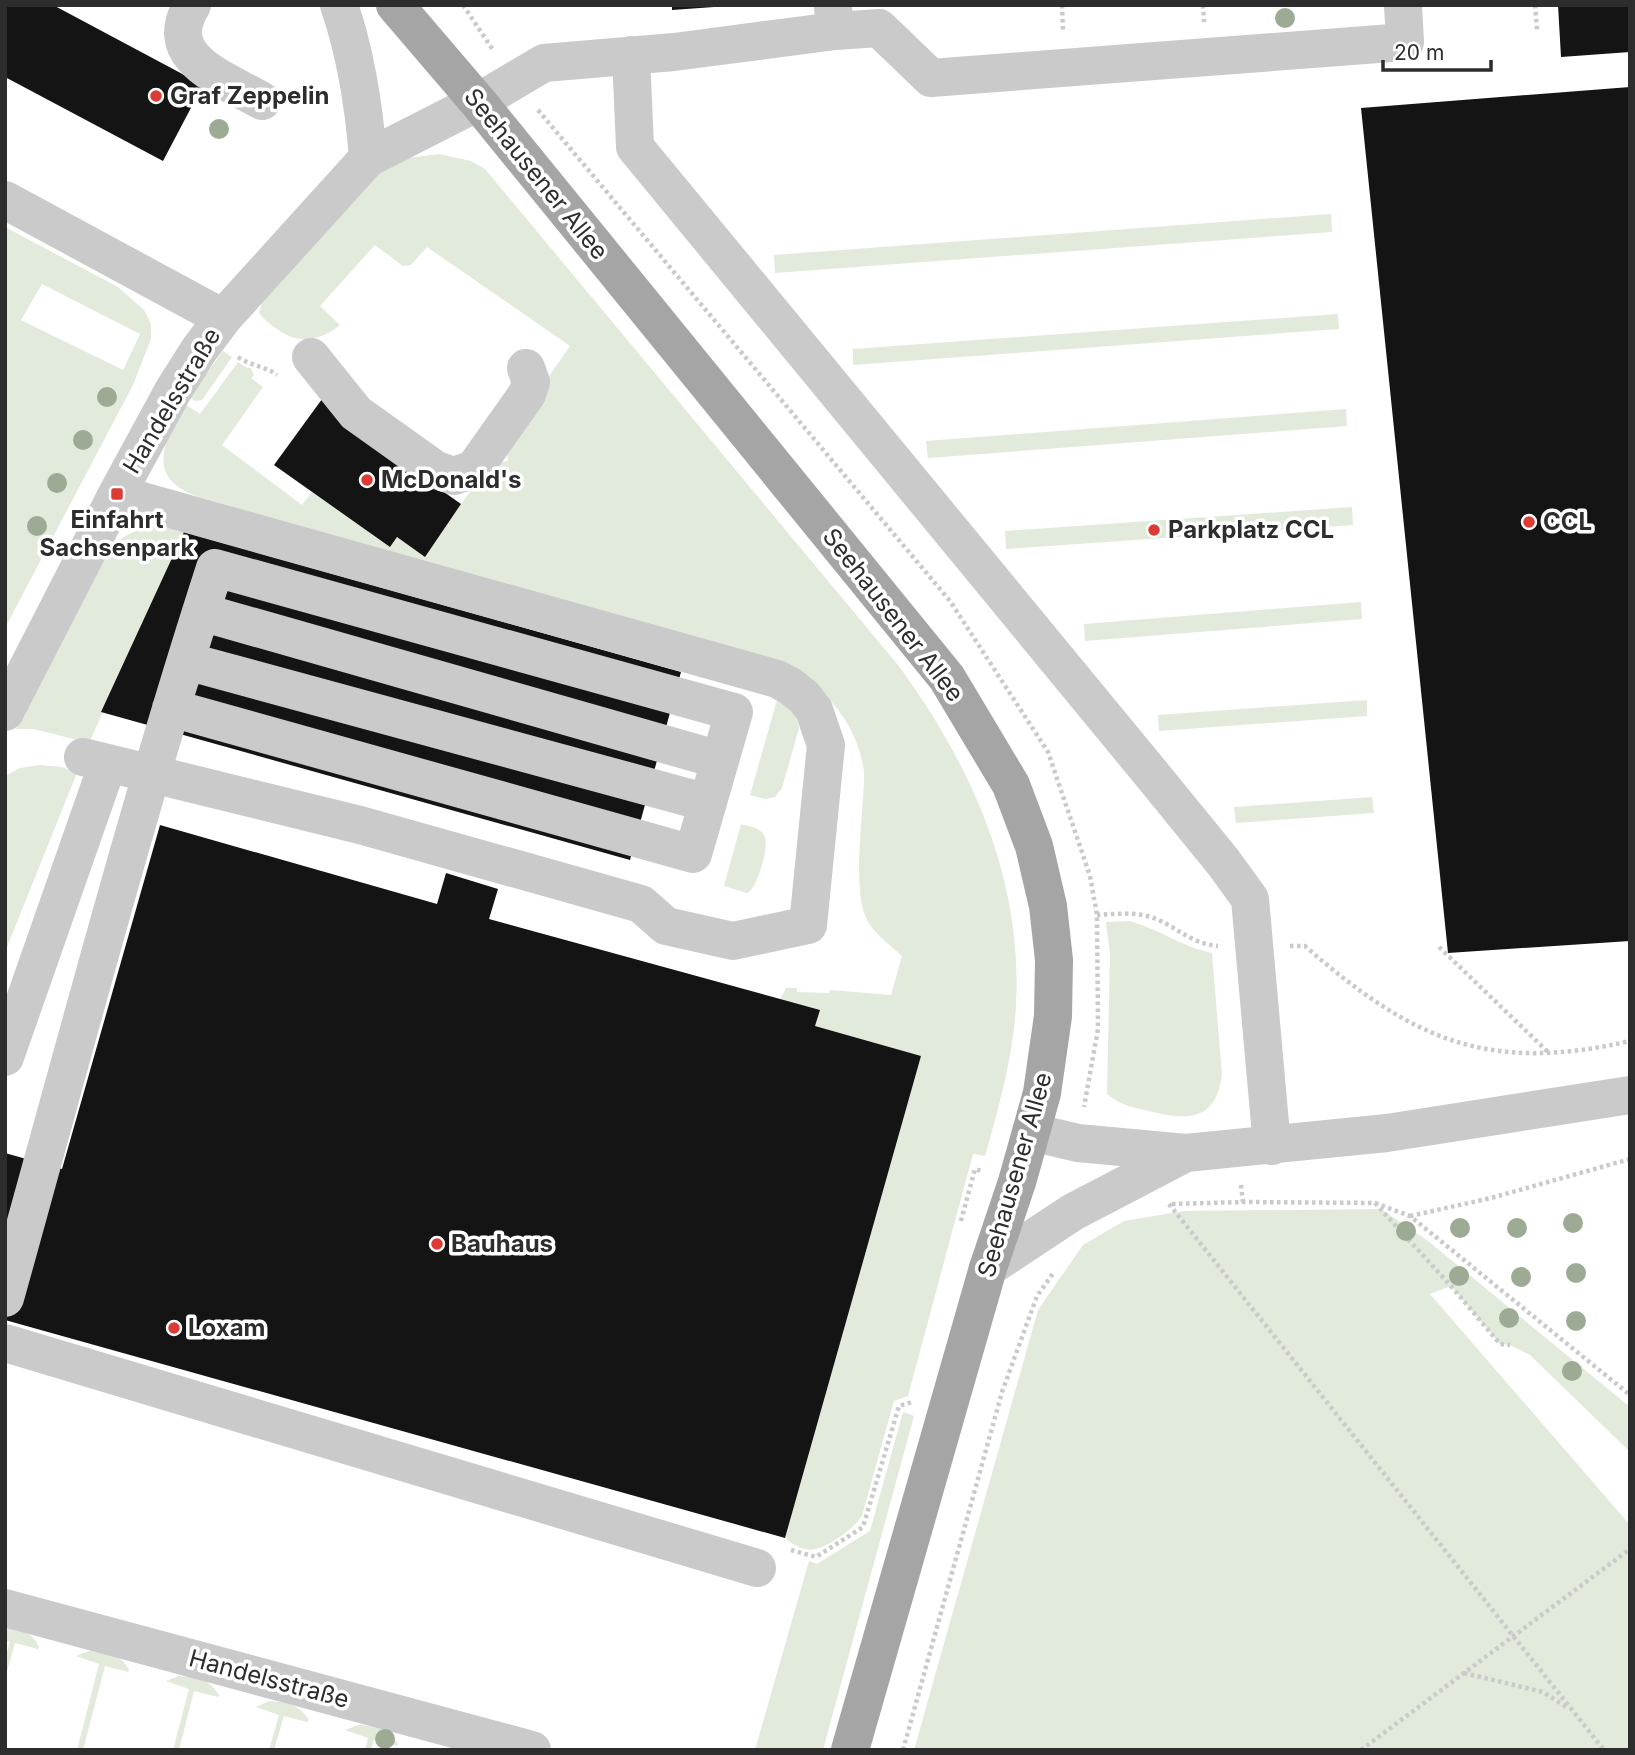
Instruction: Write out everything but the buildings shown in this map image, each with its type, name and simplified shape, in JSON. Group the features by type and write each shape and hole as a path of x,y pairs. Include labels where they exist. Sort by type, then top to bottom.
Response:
{"main road":[{"name":"Seehausener Allee","path":"395,5 478,102 947,678 1011,785 1034,846 1048,906 1054,960 1054,1016 1049,1054 1031,1132 988,1268 850,1750"}],"street":[{"path":"192,5 185,16 182,32 184,47 193,60 262,101"},
{"path":"339,5 355,65 368,158"},
{"path":"888,17 931,78 1405,43 1403,5"},
{"name":"Handelsstraße","path":"5,712 173,391 223,318 368,158 478,102 544,64 674,52 834,18 888,17"},
{"path":"631,55 635,147 1224,863 1250,899 1272,1146"},
{"path":"5,200 223,318"},
{"path":"299,370 436,470 454,476 474,469 527,394 531,382 526,368"},
{"path":"5,1057 95,760 360,825 641,904 666,926 733,941 808,925 826,745 814,710 804,697 790,686 777,680 117,494"},
{"path":"5,1298 150,773 215,568 734,712 693,854 171,708"},
{"path":"186,661 708,803"},
{"path":"1031,1132 1078,1143 1186,1153 1387,1133 1630,1096"},
{"path":"988,1268 1073,1212 1186,1153"},
{"path":"5,1343 757,1568"},
{"name":"Handelsstraße","path":"5,1608 533,1750"}],"path":[{"path":"463,5 514,81 950,601 1048,752 1090,876 1097,915 1098,1029 1078,1143"},
{"path":"1535,5 1537,30"},
{"path":"223,318 228,350 248,364 299,370"},
{"path":"1097,915 1133,914 1149,917 1194,942 1214,946 1305,946 1345,981 1396,1015 1433,1034 1478,1049 1533,1054 1588,1051 1630,1041"},
{"path":"1438,947 1550,1053"},
{"path":"1410,1216 1491,1198 1630,1160"},
{"path":"1160,1205 1243,1202 1375,1203 1410,1216 1630,1395"},
{"path":"1375,1203 1500,1344 1510,1345"},
{"path":"1169,1204 1604,1750"},
{"path":"903,1750 1002,1392 1037,1296 1059,1264"},
{"path":"757,1568 786,1549 816,1557 863,1527 899,1406 912,1401"},
{"path":"1361,1750 1630,1549"},
{"path":"1463,1673 1543,1692 1572,1710"}],"green space":[{"path":"439,154 471,161 485,169 898,665 948,742 969,783 1001,868 1011,913 1016,958 1016,1005 1009,1063 985,1156 973,1154 908,1396 894,1401 862,1516 842,1535 816,1549 799,1547 785,1538 921,1056 815,1026 820,1010 780,1000 786,988 797,988 797,992 829,993 830,990 891,995 902,956 871,927 863,908 859,870 864,771 856,741 843,716 824,694 801,674 196,496 180,488 164,468 166,444 185,404 200,414 238,362 251,368 254,375 251,378 263,387 222,445 302,505 312,492 390,547 397,537 425,556 490,463 508,461 507,452 496,453 570,346 427,247 411,265 403,266 375,245 320,306 340,325 325,335 309,339 293,337 274,327 259,313 262,303 379,171 408,158"},
{"path":"1331,214 1332,232 775,273 774,255"},
{"path":"5,227 118,287 144,310 151,324 151,339 133,385 5,628","holes":["42,284 140,334 123,370 21,320"]},
{"path":"1338,314 1339,329 853,365 853,349"},
{"path":"223,351 232,357 202,400 195,401 189,397"},
{"path":"1346,409 1347,426 928,458 926,441"},
{"path":"1352,507 1353,525 1006,549 1005,531"},
{"path":"150,526 184,532 89,743 34,729 16,729 107,550 127,535"},
{"path":"1361,602 1362,619 1085,641 1084,624"},
{"path":"777,700 792,711 799,728 782,788 775,797 765,799 750,795"},
{"path":"1367,700 1367,716 1159,731 1158,715"},
{"path":"40,765 62,767 77,773 5,952 5,776 20,768"},
{"path":"1372,797 1374,813 1236,823 1234,807"},
{"path":"741,824 761,831 766,842 758,876 747,893 724,886"},
{"path":"1129,921 1212,953 1222,1075 1214,1101 1200,1113 1190,1116 1167,1115 1123,1104 1107,1094 1110,954 1106,922"},
{"path":"1381,1209 1428,1241 1630,1407 1630,1452 1530,1355 1510,1345 1500,1344 1451,1286 1430,1294 1630,1525 1630,1750 914,1750 1038,1310 1083,1245 1124,1221 1184,1211"},
{"path":"903,1412 914,1416 823,1750 755,1750 809,1561 817,1564 870,1531"},
{"path":"5,1628 16,1629 34,1638 39,1647 38,1649 15,1643 5,1679 5,1658 10,1642 5,1640"},
{"path":"89,1651 117,1657 129,1670 128,1672 105,1666 83,1750 77,1750 99,1664 76,1656"},
{"path":"179,1676 202,1680 211,1685 219,1695 218,1697 194,1691 179,1750 173,1750 189,1689 166,1681"},
{"path":"269,1701 292,1705 301,1710 309,1720 307,1722 284,1716 274,1750 269,1750 279,1715 256,1707"},
{"path":"358,1725 381,1729 391,1735 398,1744 396,1746 374,1740 371,1750 365,1750 368,1738 345,1730"}],"place":[{"name":"Graf Zeppelin","path":"156,96"},
{"name":"McDonald's","path":"367,480"},
{"name":"Einfahrt Sachsenpark","path":"117,494"},
{"name":"CCL","path":"1529,522"},
{"name":"Parkplatz CCL","path":"1154,530"},
{"name":"Bauhaus","path":"437,1244"},
{"name":"Loxam","path":"174,1328"}]}
